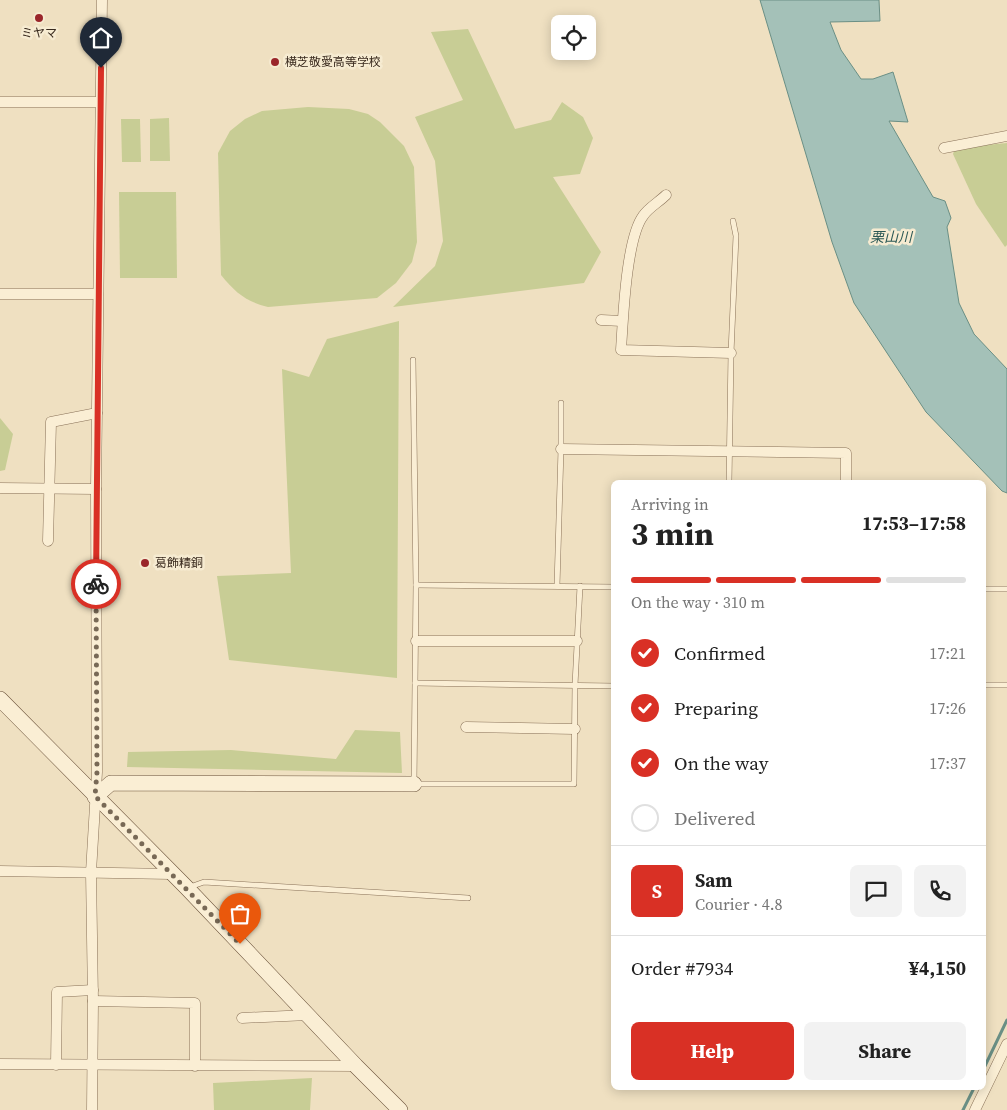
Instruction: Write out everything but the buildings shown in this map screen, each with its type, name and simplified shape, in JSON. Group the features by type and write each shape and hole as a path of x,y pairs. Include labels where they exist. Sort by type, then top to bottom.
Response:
{"street":[{"path":"92,1110 93,990 91,872 97,772 96,489 102,0"},
{"path":"0,102 100,102"},
{"path":"944,148 1007,136"},
{"path":"666,195 642,217 631,245 622,321 621,350 731,353"},
{"path":"0,294 98,294"},
{"path":"601,320 622,321"},
{"path":"48,541 51,422 97,413"},
{"path":"561,449 846,453 846,480"},
{"path":"0,488 96,489"},
{"path":"416,641 577,641"},
{"path":"0,699 171,874 187,888 400,1110"},
{"path":"466,727 575,729"},
{"path":"95,796 111,783 414,784"},
{"path":"0,871 171,874"},
{"path":"56,1065 57,992 93,990"},
{"path":"93,1001 195,1002 195,1066"},
{"path":"242,1018 308,1015"},
{"path":"986,1086 1007,1044"},
{"path":"0,1064 356,1066"},
{"path":"974,1110 984,1090"}],"lane":[{"path":"729,480 731,353 736,236 733,221"},
{"path":"413,360 416,585 414,784 574,784 575,686 580,586"},
{"path":"557,586 561,403"},
{"path":"416,585 611,587"},
{"path":"986,589 1007,590"},
{"path":"415,683 611,686"},
{"path":"986,685 1007,685"},
{"path":"187,888 204,882 468,898"}],"green space":[{"path":"468,29 515,129 551,120 562,102 583,117 593,138 580,174 553,177 601,252 584,283 393,307 435,266 443,241 435,161 415,117 463,100 431,32"},
{"path":"308,107 349,109 368,114 380,122 404,146 414,167 417,242 412,262 396,283 377,298 268,307 242,296 221,275 218,153 230,131 245,119 262,111"},
{"path":"169,118 170,161 150,161 150,119"},
{"path":"121,119 140,119 141,162 122,162"},
{"path":"1007,143 1007,245 1005,247 976,204 953,154 955,148"},
{"path":"119,192 176,192 177,278 120,278"},
{"path":"399,321 397,678 229,660 217,576 291,573 282,369 309,377 327,339"},
{"path":"0,418 13,434 5,470 0,471"},
{"path":"355,730 400,732 402,773 127,767 128,752 231,750 336,759"},
{"path":"312,1078 310,1110 214,1110 213,1083"}],"water":[{"name":"栗山川","path":"760,0 879,0 880,21 830,22 841,50 861,79 873,79 893,72 908,122 889,121 933,197 945,201 951,218 947,227 959,303 974,334 1007,369 1007,493 1002,491 926,412 854,303 832,242"}],"waterway":[{"path":"986,1064 1007,1020"},
{"path":"963,1110 973,1090"}],"way so far":[{"path":"96,584 97,772 95,796 240,944"}],"place":[{"name":"ミヤマ","path":"39,18"},
{"name":"横芝敬愛高等学校","path":"275,62"},
{"name":"葛飾精銅","path":"145,563"}],"route":[{"path":"96,584 101,68"}]}
